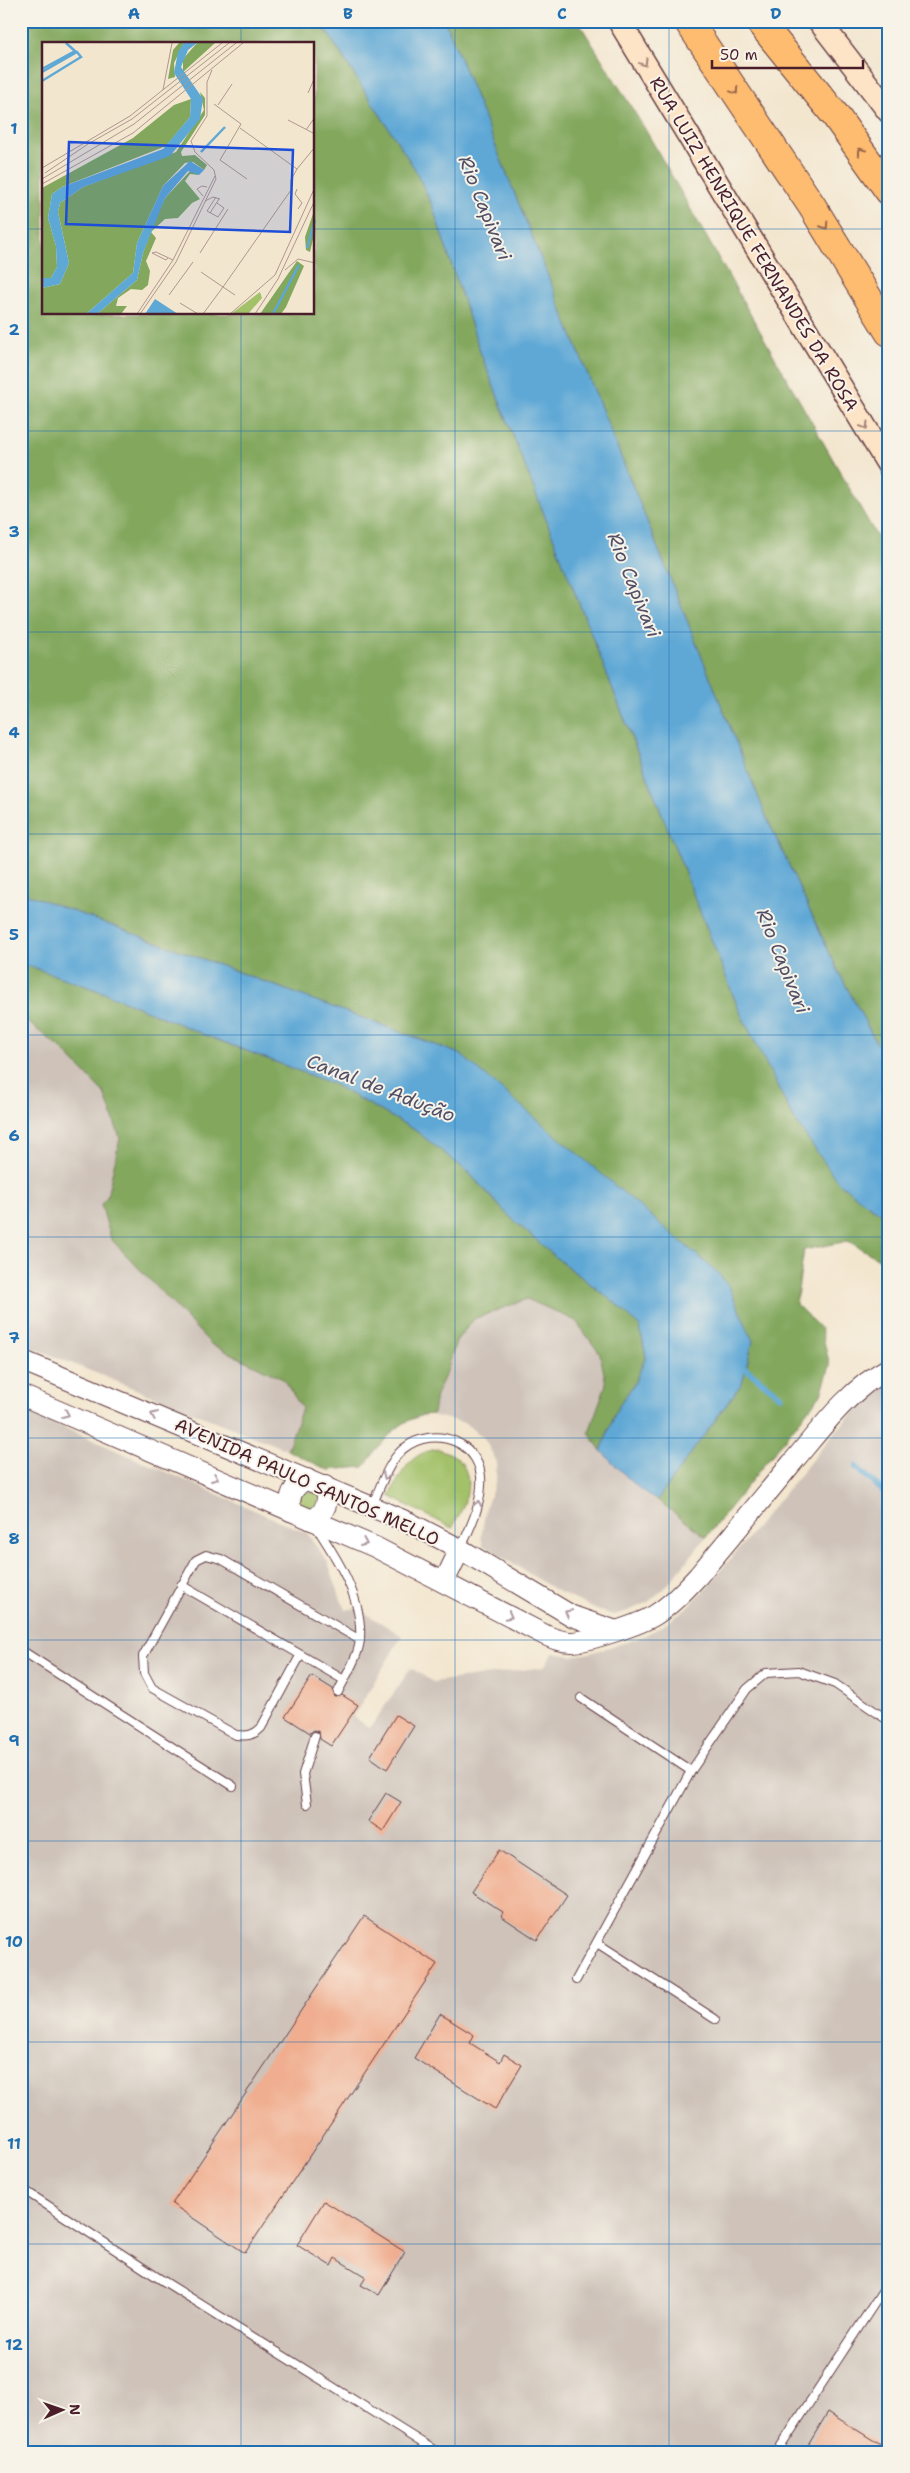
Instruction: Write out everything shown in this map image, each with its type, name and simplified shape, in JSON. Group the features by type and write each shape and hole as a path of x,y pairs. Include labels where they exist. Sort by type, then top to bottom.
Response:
{"highway":[{"path":"688,21 812,206 889,332"},
{"path":"760,21 834,115 889,191"}],"main road":[{"name":"RUA LUIZ HENRIQUE FERNANDES DA ROSA","path":"619,21 889,466"},
{"path":"819,21 889,112"}],"street":[{"name":"AVENIDA PAULO SANTOS MELLO","path":"21,1360 410,1522 460,1549 572,1616 614,1630"},
{"name":"AVENIDA PAULO SANTOS MELLO","path":"30,1398 406,1562 557,1640 572,1642 633,1626 656,1615 676,1598 698,1576 852,1394 876,1375 889,1368"},
{"path":"30,1398 52,1373"},
{"path":"291,1511 290,1503 294,1488 307,1479"},
{"path":"312,1520 320,1516 328,1502 326,1486"},
{"path":"444,1582 460,1549"}],"lane":[{"path":"372,1506 391,1466 402,1450 420,1438 442,1436 466,1446 477,1464 482,1484 476,1513 460,1549"},
{"path":"312,1520 332,1550 358,1608 360,1640 338,1692"},
{"path":"300,1656 261,1728 255,1734 246,1736 236,1735 152,1688 144,1673 143,1656 196,1560 206,1555 221,1559 360,1640"},
{"path":"181,1585 344,1680"},
{"path":"21,1650 233,1786"},
{"path":"576,1980 691,1771 747,1689 766,1673 799,1671 835,1684 889,1721"},
{"path":"581,1698 691,1771"},
{"path":"306,1804 304,1774 315,1736"},
{"path":"597,1943 715,2019"},
{"path":"21,2188 157,2277 437,2452"},
{"path":"777,2452 889,2281"}],"shaded area":[{"path":"21,963 620,1307 636,1486 706,1537 666,1587 648,1602 614,1615 597,1610 557,1591 483,1545 481,1537 486,1507 496,1481 497,1462 484,1438 465,1423 427,1414 401,1424 380,1444 364,1467 328,1470 287,1450 21,1343"},
{"path":"889,1384 889,2452 21,2452 21,1409 307,1533 327,1561 345,1610 357,1608 402,1636 353,1717 370,1728 411,1668 433,1682 544,1667 553,1653 572,1656 590,1653 637,1639 663,1626 685,1609 708,1586 835,1432 862,1404"}],"green space":[{"path":"21,21 320,21 415,169 432,205 481,354 739,1010 794,1119 867,1204 889,1218 889,1265 848,1241 804,1250 796,1304 821,1329 830,1366 821,1394 706,1537 657,1500 742,1383 753,1341 729,1287 460,1054 21,892"},
{"path":"445,21 578,21 645,129 889,558 889,1059 876,1042 837,969 766,816"},
{"path":"21,963 105,993 205,1035 333,1084 415,1130 468,1172 508,1215 554,1256 620,1307 640,1327 646,1357 634,1384 617,1409 601,1451 589,1432 606,1384 600,1354 576,1321 527,1299 474,1319 456,1341 448,1369 436,1395 433,1414 411,1419 402,1425 385,1440 364,1467 328,1470 287,1450 302,1408 283,1379 211,1344 111,1239 101,1204 107,1197 120,1138 104,1093 63,1050 21,1017"},
{"path":"439,1449 457,1458 467,1475 467,1493 461,1511 452,1528 389,1496 403,1471 414,1459 420,1454"},
{"path":"306,1488 321,1497 313,1511 298,1503 301,1491"}],"water":[{"name":"Rio Capivari","path":"320,21 445,21 766,816 837,969 876,1042 889,1059 889,1218 838,1182 794,1119 739,1010 481,354 432,205 415,169"},
{"name":"Canal de Adução","path":"21,892 460,1054 717,1272 729,1287 753,1341 742,1383 657,1500 636,1486 601,1451 617,1409 634,1384 646,1357 640,1327 620,1307 554,1256 508,1215 468,1172 415,1130 333,1084 205,1035 105,993 21,963"}],"building":[{"path":"312,1676 333,1689 335,1697 342,1695 358,1705 331,1746 320,1739 319,1732 314,1730 310,1733 285,1717"},
{"path":"396,1715 414,1726 387,1769 370,1757"},
{"path":"386,1793 401,1802 383,1831 368,1821"},
{"path":"499,1850 567,1895 537,1940 501,1916 503,1912 471,1892"},
{"path":"364,1916 437,1964 245,2253 172,2204"},
{"path":"440,2014 474,2035 470,2043 500,2062 504,2054 522,2065 495,2109 414,2058"},
{"path":"324,2201 405,2252 379,2295 361,2285 366,2277 335,2258 331,2266 297,2245"},
{"path":"828,2412 889,2450 889,2452 804,2452"}],"waterway":[{"path":"741,1365 781,1396"},
{"path":"856,1467 889,1496"}]}
